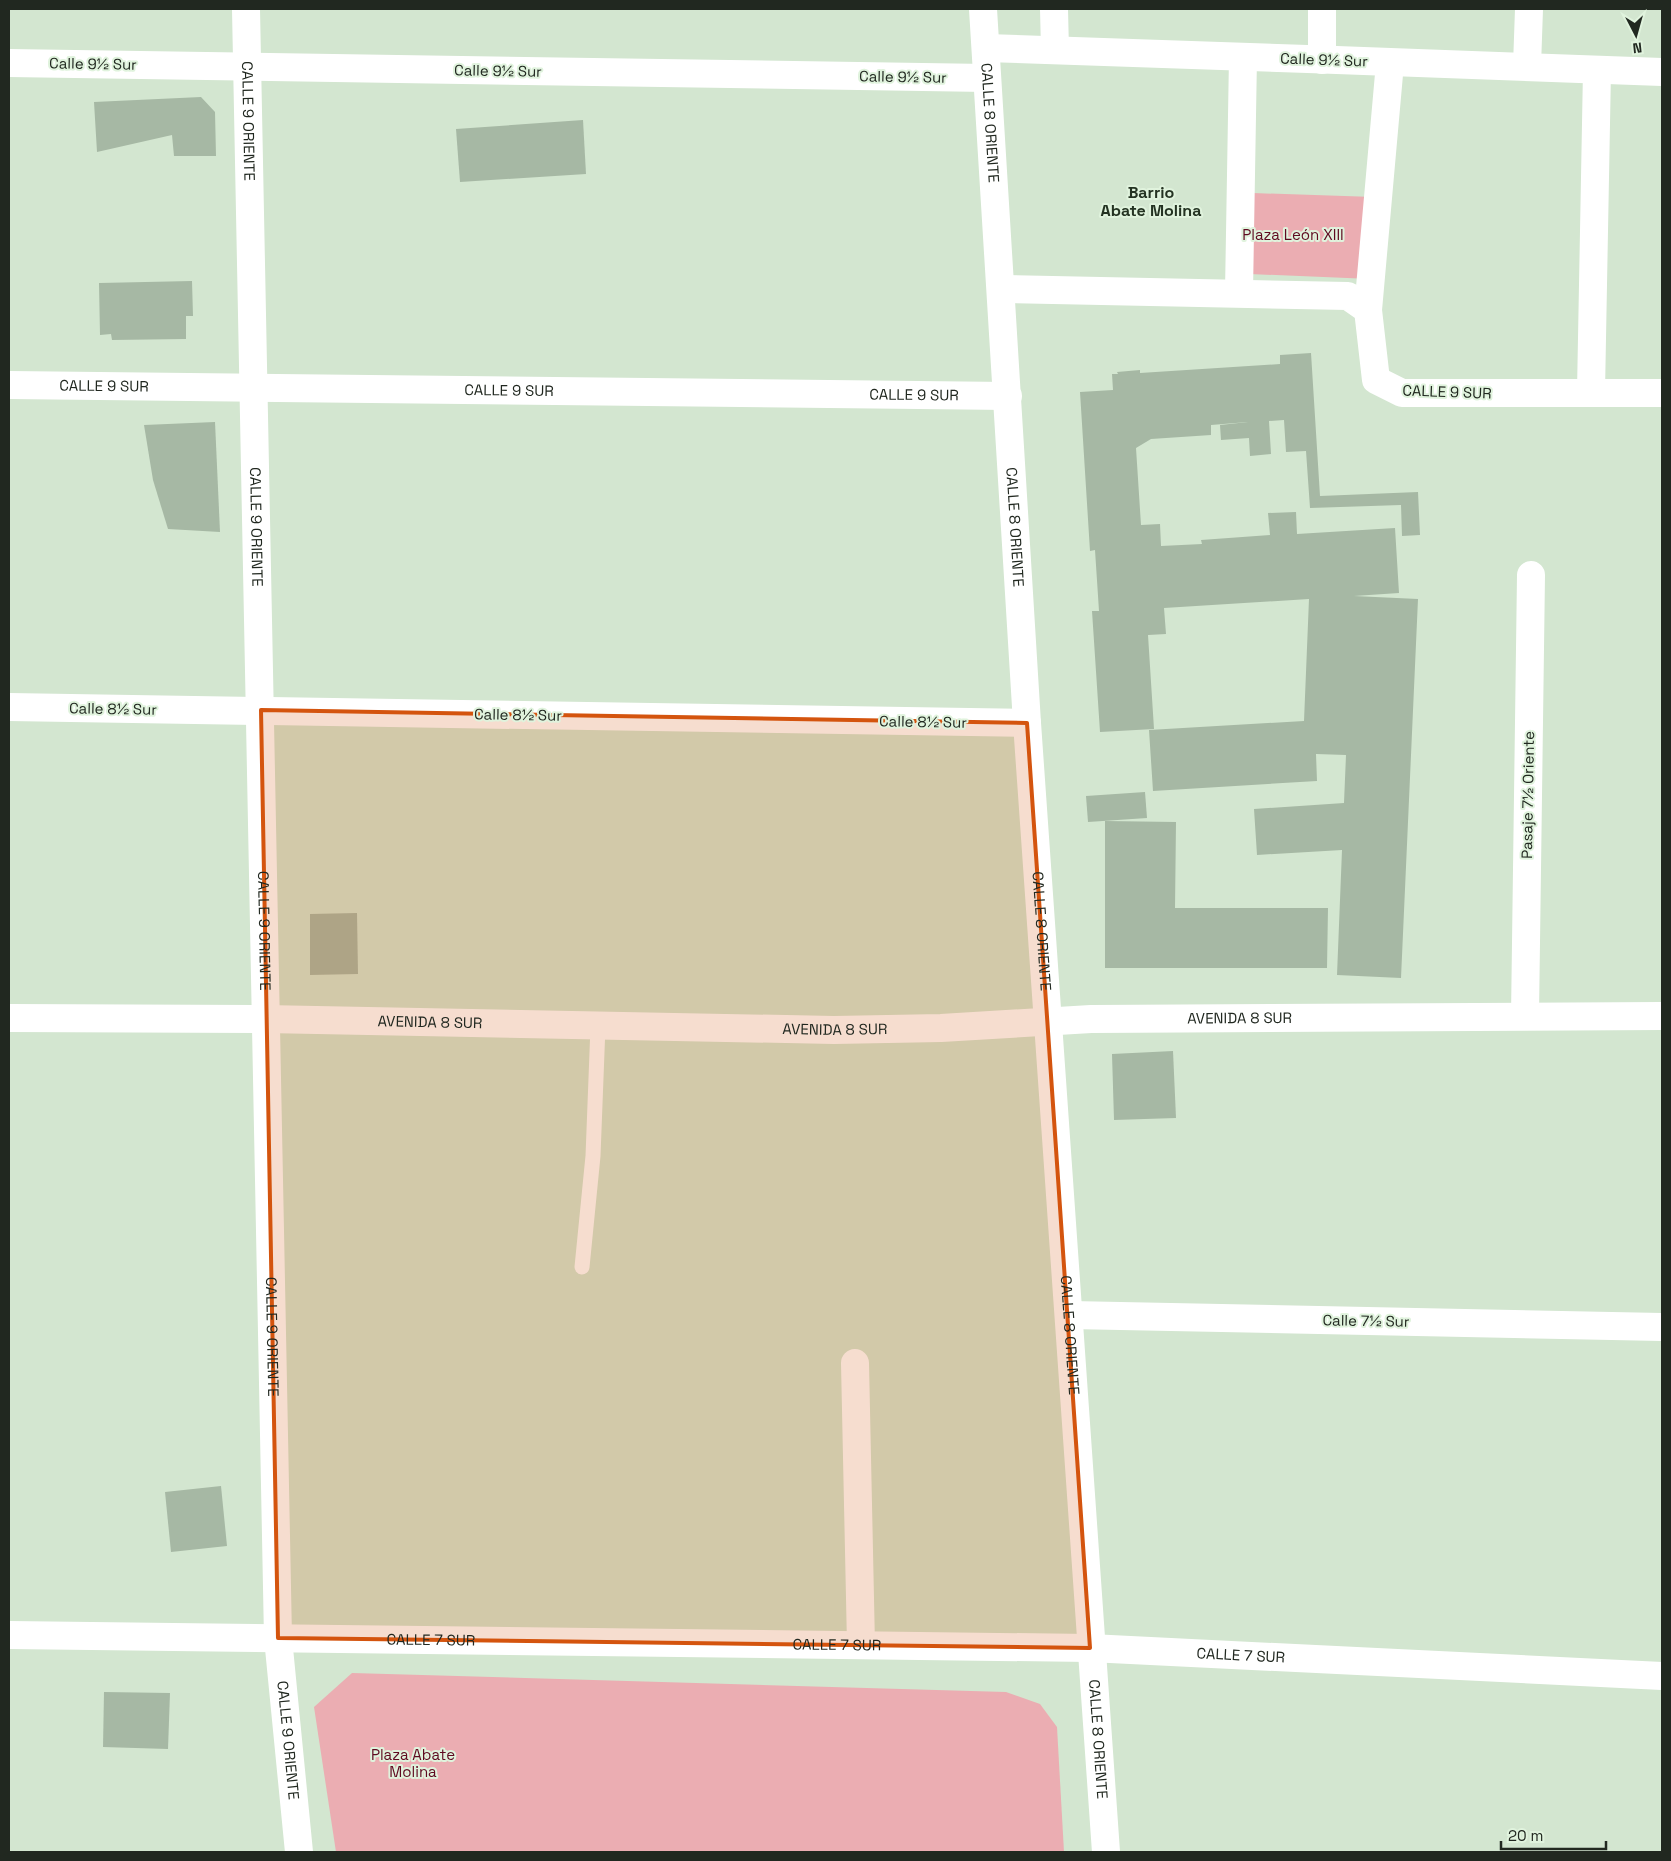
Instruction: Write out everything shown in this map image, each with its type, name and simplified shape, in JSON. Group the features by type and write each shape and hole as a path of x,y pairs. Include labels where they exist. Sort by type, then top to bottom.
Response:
{"street":[{"name":"CALLE 9 ORIENTE","path":"246,9 278,1638 299,1852"},
{"name":"CALLE 8 ORIENTE","path":"983,9 1027,723 1070,1315 1090,1648 1106,1852"},
{"path":"1054,9 1055,50"},
{"path":"1322,9 1322,60"},
{"path":"1527,66 1529,9"},
{"name":"Calle 9½ Sur","path":"986,48 1662,72"},
{"path":"1239,292 1243,57"},
{"name":"Calle 9½ Sur","path":"9,63 988,78"},
{"path":"1001,289 1239,292 1348,296 1368,310 1390,63"},
{"path":"1591,392 1597,70"},
{"name":"CALLE 9 SUR","path":"1368,310 1376,380 1402,393 1662,393"},
{"name":"CALLE 9 SUR","path":"9,385 1008,396"},
{"name":"Pasaje 7½ Oriente","path":"1525,1016 1531,575"},
{"name":"Calle 8½ Sur","path":"9,707 1027,723"},
{"name":"AVENIDA 8 SUR","path":"9,1018 265,1019 834,1030 941,1028 1091,1019 1662,1016"},
{"name":"Calle 7½ Sur","path":"1070,1315 1662,1327"},
{"path":"855,1363 861,1645"},
{"name":"CALLE 7 SUR","path":"9,1635 1090,1648 1662,1676"}],"lane":[{"path":"582,1267 593,1156 598,1026"}],"highlighted area":[{"path":"261,710 1027,723 1090,1648 278,1638"}],"green space":[{"name":"Plaza León XIII","path":"1253,193 1374,197 1371,279 1249,274"},
{"name":"Plaza Abate Molina","path":"352,1673 1006,1692 1040,1704 1057,1727 1064,1852 336,1852 314,1707"}],"building":[{"path":"201,97 215,112 216,156 174,156 172,135 97,152 94,102"},
{"path":"583,120 586,174 460,182 456,129"},
{"path":"192,281 193,316 186,316 186,339 112,340 111,334 100,335 99,283"},
{"path":"1311,353 1320,496 1418,492 1420,535 1402,536 1401,505 1310,508 1306,451 1286,452 1284,420 1269,421 1271,454 1250,456 1249,438 1221,440 1220,425 1248,422 1211,425 1211,435 1151,439 1136,448 1141,525 1160,524 1161,546 1202,544 1201,540 1270,535 1268,513 1296,512 1297,534 1395,528 1399,593 1354,596 1418,599 1401,978 1337,975 1342,850 1257,855 1254,809 1344,803 1346,755 1316,754 1317,781 1153,791 1149,730 1304,721 1309,599 1164,608 1166,634 1148,635 1154,729 1100,732 1092,611 1099,611 1095,550 1090,551 1080,392 1113,390 1112,374 1118,374 1117,372 1140,370 1140,373 1280,364 1280,355"},
{"path":"215,422 220,532 168,529 153,480 144,425"},
{"path":"1145,792 1147,818 1088,822 1086,796"},
{"path":"1105,821 1176,822 1175,908 1328,908 1327,968 1105,968"},
{"path":"357,913 358,974 310,975 310,914"},
{"path":"1173,1051 1176,1118 1114,1120 1112,1054"},
{"path":"221,1486 227,1546 171,1552 165,1492"},
{"path":"104,1692 170,1693 168,1749 103,1747"}],"district":[{"name":"Barrio Abate Molina","path":"1151,201"}]}
